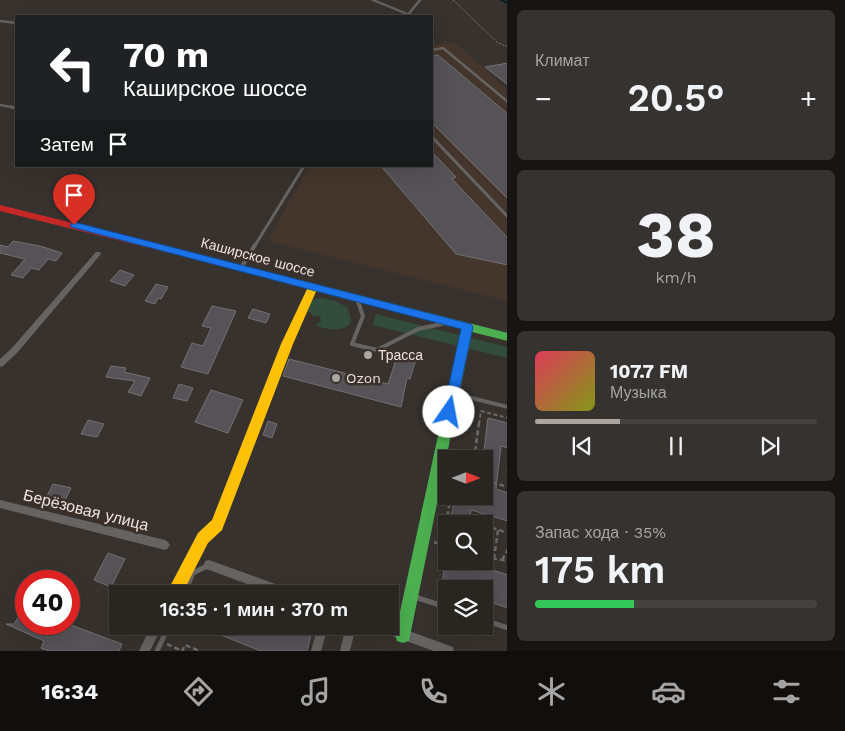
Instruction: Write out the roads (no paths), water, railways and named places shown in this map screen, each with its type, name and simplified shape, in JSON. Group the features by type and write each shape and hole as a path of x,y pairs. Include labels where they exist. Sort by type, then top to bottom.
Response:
{"street":[{"path":"372,0 408,15"},
{"name":"Каширское шоссе","path":"0,208 74,225 507,337"},
{"path":"0,364 14,351 98,254"},
{"path":"179,585 203,538 216,525 288,344 313,287"},
{"path":"403,635 467,327"},
{"name":"Берёзовая улица","path":"0,504 165,545"},
{"path":"209,565 264,585"},
{"path":"399,633 449,651"},
{"path":"144,651 152,635"},
{"path":"316,651 320,635"},
{"path":"345,651 349,635"}],"lane":[{"path":"408,15 420,0"},
{"path":"0,21 15,23"},
{"path":"433,50 443,48 507,101"},
{"path":"0,110 2,106 15,108"},
{"path":"433,138 507,215"},
{"path":"241,268 303,167"},
{"path":"357,298 363,316 352,344 377,350 418,329 452,322"},
{"path":"453,393 507,407"},
{"path":"188,585 193,573 209,565"},
{"path":"410,595 438,604"},
{"path":"493,623 507,628"},
{"path":"157,651 164,635"}],"waterway":[{"path":"501,0 507,3"}],"place":[{"name":"Трасса","path":"368,355"},
{"name":"Ozon","path":"336,378"}]}
